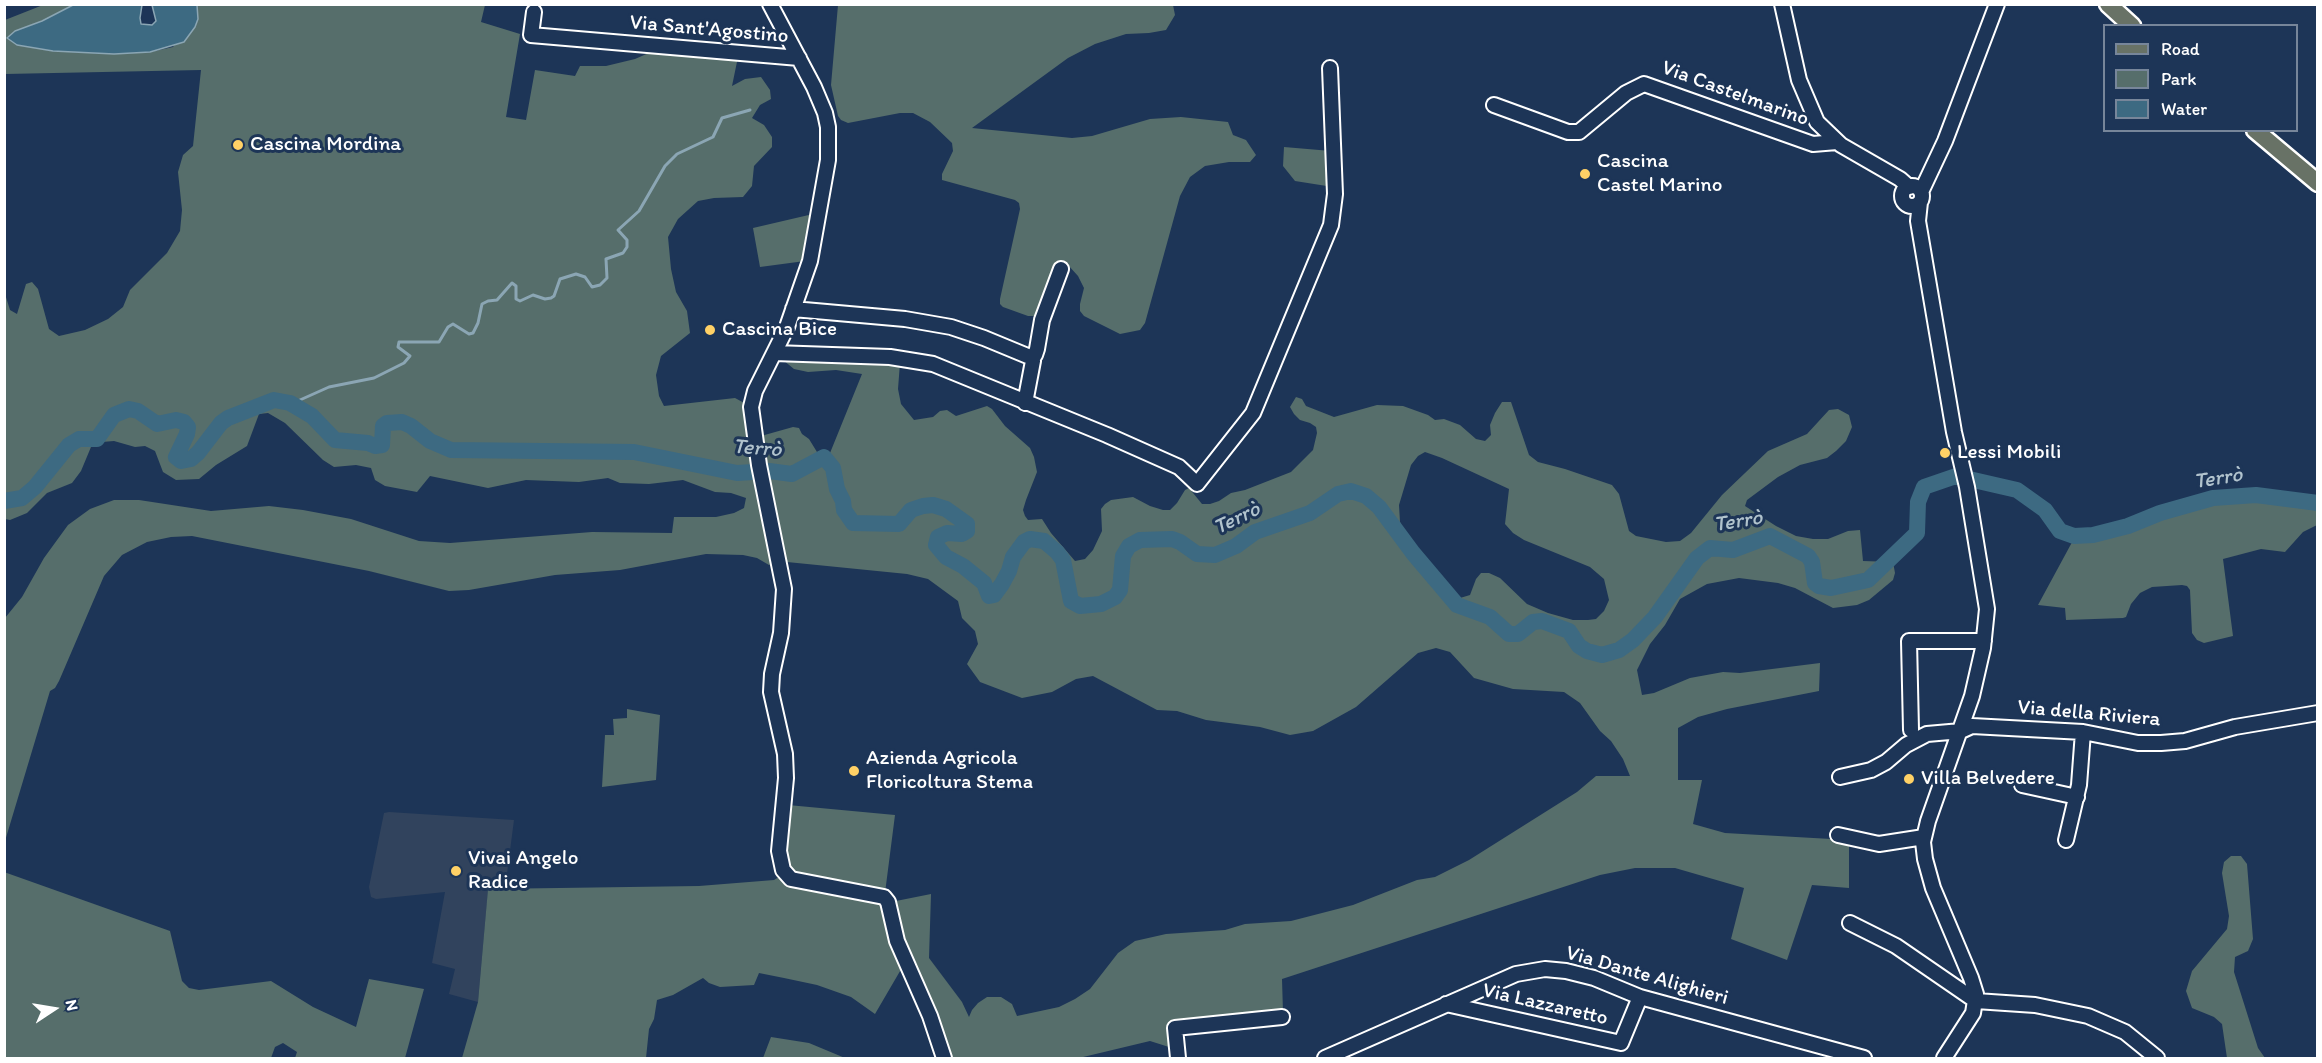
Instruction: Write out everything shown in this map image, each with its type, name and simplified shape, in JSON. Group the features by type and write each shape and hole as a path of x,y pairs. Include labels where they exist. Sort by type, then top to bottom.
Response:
{"main road":[{"path":"2108,4 2130,24"},
{"path":"2257,132 2318,183"}],"street":[{"name":"Via Sant'Agostino","path":"770,4 825,113 828,138 828,160 810,261 793,309 755,391 751,407 759,465 784,589 781,633 772,674 771,692 785,754 786,778 779,851 783,870 791,879 884,897 888,902 897,941 930,1016 944,1059"},
{"path":"1782,4 1806,101 1817,122 1837,142 1890,174 1912,194 1954,432 1967,487 1985,590 1987,618 1975,685 1924,837 1924,855 1930,881 1972,980 1976,1001 1971,1017 1944,1059"},
{"path":"1912,194 1929,174 1945,141 1997,4"},
{"name":"Via Sant'Agostino","path":"534,12 531,35 799,58"},
{"path":"774,353 890,357 933,364 1179,467 1197,484 1253,413 1331,225 1335,194 1330,68"},
{"name":"Via Castelmarino","path":"1494,105 1568,132 1579,132 1626,93 1644,84 1813,144 1837,142"},
{"path":"1030,357 1035,355 1042,320 1060,269"},
{"path":"793,309 906,319 951,327 984,338 1030,357 1034,364 1025,403"},
{"path":"1911,730 1909,641 1984,641"},
{"name":"Via della Riviera","path":"1840,777 1871,770 1886,762 1906,745 1927,734 1961,731 1977,726 2083,732 2138,743 2161,743 2185,741 2235,727 2318,713"},
{"path":"2066,840 2077,797 2083,732"},
{"path":"2022,785 2077,797"},
{"path":"1838,835 1879,844 1924,837"},
{"path":"1850,923 1896,946 1976,1001 2036,1005 2088,1016 2125,1032 2157,1059"},
{"name":"Via Dante Alighieri","path":"1324,1059 1516,974 1545,969 1566,971 1594,978 1640,997 1864,1059"},
{"name":"Via Lazzaretto","path":"1446,1004 1621,1043 1640,997"},
{"path":"1178,1059 1175,1028 1282,1017"}],"shaded area":[{"path":"384,813 514,820 505,889 488,890 478,1002 449,994 455,969 432,963 445,892 376,899 371,897 369,887"}],"green space":[{"path":"43,5 75,5 15,31 17,45 53,51 114,54 150,52 173,47 197,10 197,5 485,5 481,22 520,34 506,117 526,120 535,70 575,76 580,66 606,66 635,59 651,52 738,57 732,86 745,79 761,77 770,90 771,99 760,105 752,118 764,125 772,137 772,147 754,166 752,186 743,197 698,201 678,219 668,237 676,292 687,311 690,333 661,356 656,375 659,396 664,406 735,398 748,405 775,563 769,565 757,558 743,555 706,554 620,570 555,575 469,590 449,591 369,571 192,536 147,542 122,555 104,576 59,681 50,691 5,841 5,618 22,597 44,558 68,525 90,509 114,500 139,500 211,511 269,506 351,519 419,541 450,543 592,532 672,533 674,517 716,517 734,513 744,508 746,498 731,493 715,492 683,480 649,484 620,483 608,478 579,482 526,480 488,488 430,476 417,492 385,486 375,480 371,468 356,465 334,467 323,460 285,423 268,413 259,414 247,446 216,465 199,479 176,480 163,472 155,451 145,446 135,447 114,441 102,442 91,447 81,471 72,483 47,493 27,513 10,520 5,519 5,294 10,310 17,314 26,284 32,282 38,289 49,329 59,336 85,330 108,319 123,307 130,290 167,253 180,231 182,210 178,172 183,155 193,146 201,70 5,74 5,20"},
{"path":"838,5 1173,5 1175,15 1166,30 1126,34 1095,44 1068,58 972,128 1072,138 1092,136 1150,119 1181,117 1228,122 1233,135 1246,140 1256,155 1250,162 1229,162 1205,166 1190,177 1180,196 1145,323 1140,330 1120,334 1084,316 1080,311 1080,304 1084,288 1078,276 1068,265 1057,261 1038,312 1035,316 1028,316 1000,304 1020,209 1019,203 942,180 942,174 953,151 952,143 930,122 913,113 900,113 848,123 838,116 831,85"},
{"path":"1284,147 1331,151 1333,187 1295,181 1283,166"},
{"path":"813,214 805,261 760,267 753,228"},
{"path":"783,360 900,363 898,389 901,404 914,420 933,417 940,411 947,410 956,416 987,406 992,409 1005,426 1030,448 1034,457 1037,472 1023,510 1025,516 1028,520 1042,519 1075,561 1085,559 1093,550 1102,531 1101,509 1111,500 1133,497 1150,506 1170,510 1189,488 1202,504 1210,504 1231,493 1291,472 1313,450 1317,433 1316,427 1300,420 1294,414 1290,407 1296,397 1302,399 1306,406 1334,417 1377,405 1403,406 1435,420 1444,419 1460,425 1476,439 1485,441 1491,435 1490,425 1502,402 1511,402 1529,455 1538,462 1612,485 1619,494 1629,531 1636,536 1666,542 1680,541 1691,533 1722,495 1768,451 1807,434 1829,410 1838,409 1849,415 1852,427 1846,441 1827,458 1800,465 1778,477 1747,500 1745,506 1796,536 1828,539 1848,531 1860,530 1863,561 1893,562 1895,573 1893,580 1869,600 1857,605 1833,608 1795,588 1778,583 1739,578 1707,584 1680,599 1665,625 1650,644 1637,670 1642,695 1654,693 1690,678 1723,672 1740,673 1820,663 1819,691 1727,709 1698,717 1678,728 1678,780 1702,780 1693,824 1725,833 1849,840 1849,888 1812,885 1787,960 1731,939 1744,888 1675,868 1635,868 1600,875 1282,979 1283,1012 1169,1027 1169,1047 1150,1041 1079,1058 947,1058 902,940 891,902 931,894 929,958 962,1002 969,1017 978,1003 987,997 1001,997 1012,1004 1017,1016 1059,1007 1075,999 1090,989 1118,953 1135,941 1166,934 1225,930 1245,924 1291,921 1353,905 1417,880 1435,877 1469,860 1577,792 1596,776 1630,776 1623,759 1611,741 1600,731 1580,703 1564,692 1513,689 1474,678 1450,652 1436,648 1418,653 1356,707 1313,731 1290,735 1260,727 1206,720 1177,711 1157,710 1093,676 1076,679 1052,692 1022,698 980,682 967,664 978,644 975,631 962,618 958,601 928,579 907,574 787,562 769,486 761,436 793,427 799,428 817,452 830,453 862,374 836,370 808,372 794,369","holes":["1425,452 1509,489 1505,524 1524,540 1590,567 1604,579 1609,600 1604,611 1596,619 1588,620 1573,620 1548,613 1527,604 1500,578 1489,573 1481,573 1470,595 1460,598 1407,538 1400,522 1399,505 1411,465 1418,456"]},
{"path":"2289,493 2317,498 2317,525 2303,532 2285,552 2261,549 2223,559 2233,636 2204,643 2197,640 2192,633 2190,590 2187,586 2182,585 2152,587 2140,593 2131,604 2126,617 2123,618 2066,620 2065,608 2038,605 2077,533 2094,531 2183,500"},
{"path":"627,709 660,715 656,780 602,787 605,735 614,735 613,719 627,718"},
{"path":"788,805 895,815 885,893 794,874 787,868 784,855"},
{"path":"2231,856 2241,856 2247,864 2253,939 2248,951 2235,957 2234,972 2258,1048 2265,1058 2227,1058 2222,1024 2214,1017 2192,1008 2186,991 2192,971 2227,929 2229,916 2222,873 2224,862"},
{"path":"4,872 170,931 182,981 189,988 199,990 271,981 313,1007 356,1027 369,979 424,989 405,1058 295,1058 297,1052 283,1043 275,1047 271,1058 5,1058"},
{"path":"782,875 876,899 882,905 903,966 875,1014 851,997 817,985 784,978 759,973 754,985 720,987 703,978 673,995 657,1000 654,1019 649,1029 646,1058 462,1058 478,1002 488,889 699,886 774,880"},
{"path":"771,1037 809,1043 845,1058 763,1058"}],"water":[{"path":"75,4 142,5 141,24 152,25 156,21 152,5 197,5 198,19 184,42 150,52 114,54 53,51 17,45 7,38 15,31 42,21"}],"waterway":[{"path":"291,404 329,387 374,378 404,363 410,356 398,347 399,342 439,342 448,327 453,324 469,334 473,333 478,323 482,304 497,300 512,283 516,286 516,299 520,301 533,295 545,299 551,298 554,296 560,279 576,274 585,277 592,287 600,285 607,278 606,259 623,253 627,247 627,240 618,230 639,211 665,166 677,154 713,137 722,118 750,110"},
{"name":"Terrò","path":"4,501 22,498 35,487 69,445 79,439 97,439 114,415 129,409 138,411 157,424 176,420 184,422 188,427 187,434 176,457 181,461 191,459 198,453 221,423 228,418 274,400 290,403 312,416 335,440 368,443 375,446 382,445 383,426 387,423 402,422 430,441 451,450 634,452 737,473 769,471 792,474 824,457 833,468 844,510 853,523 899,524 911,510 923,506 933,505 946,509 967,524 967,531 962,534 947,533 938,537 936,545 946,557 963,566 984,583 989,596 994,595 1002,584 1013,557 1024,542 1030,539 1044,541 1063,560 1071,601 1080,606 1101,604 1115,597 1120,590 1123,556 1129,546 1140,540 1172,539 1197,554 1215,555 1236,546 1255,532 1310,513 1338,494 1351,491 1366,496 1379,507 1413,553 1457,605 1490,617 1509,634 1518,634 1533,622 1542,621 1569,631 1579,646 1602,655 1619,650 1633,640 1655,617 1697,558 1710,548 1733,550 1770,536 1808,556 1812,562 1815,583 1819,586 1831,588 1868,580 1917,533 1918,502 1924,487 1956,476 2017,490 2045,510 2060,531 2074,536 2093,535 2128,526 2160,513 2213,498 2256,495 2318,503"}],"place":[{"name":"Cascina Mordina","path":"238,145"},
{"name":"Cascina Castel Marino","path":"1585,174"},
{"name":"Cascina Bice","path":"710,330"},
{"name":"Lessi Mobili","path":"1945,453"},
{"name":"Azienda Agricola Floricoltura Stema","path":"854,771"},
{"name":"Villa Belvedere","path":"1909,779"},
{"name":"Vivai Angelo Radice","path":"456,871"}]}
